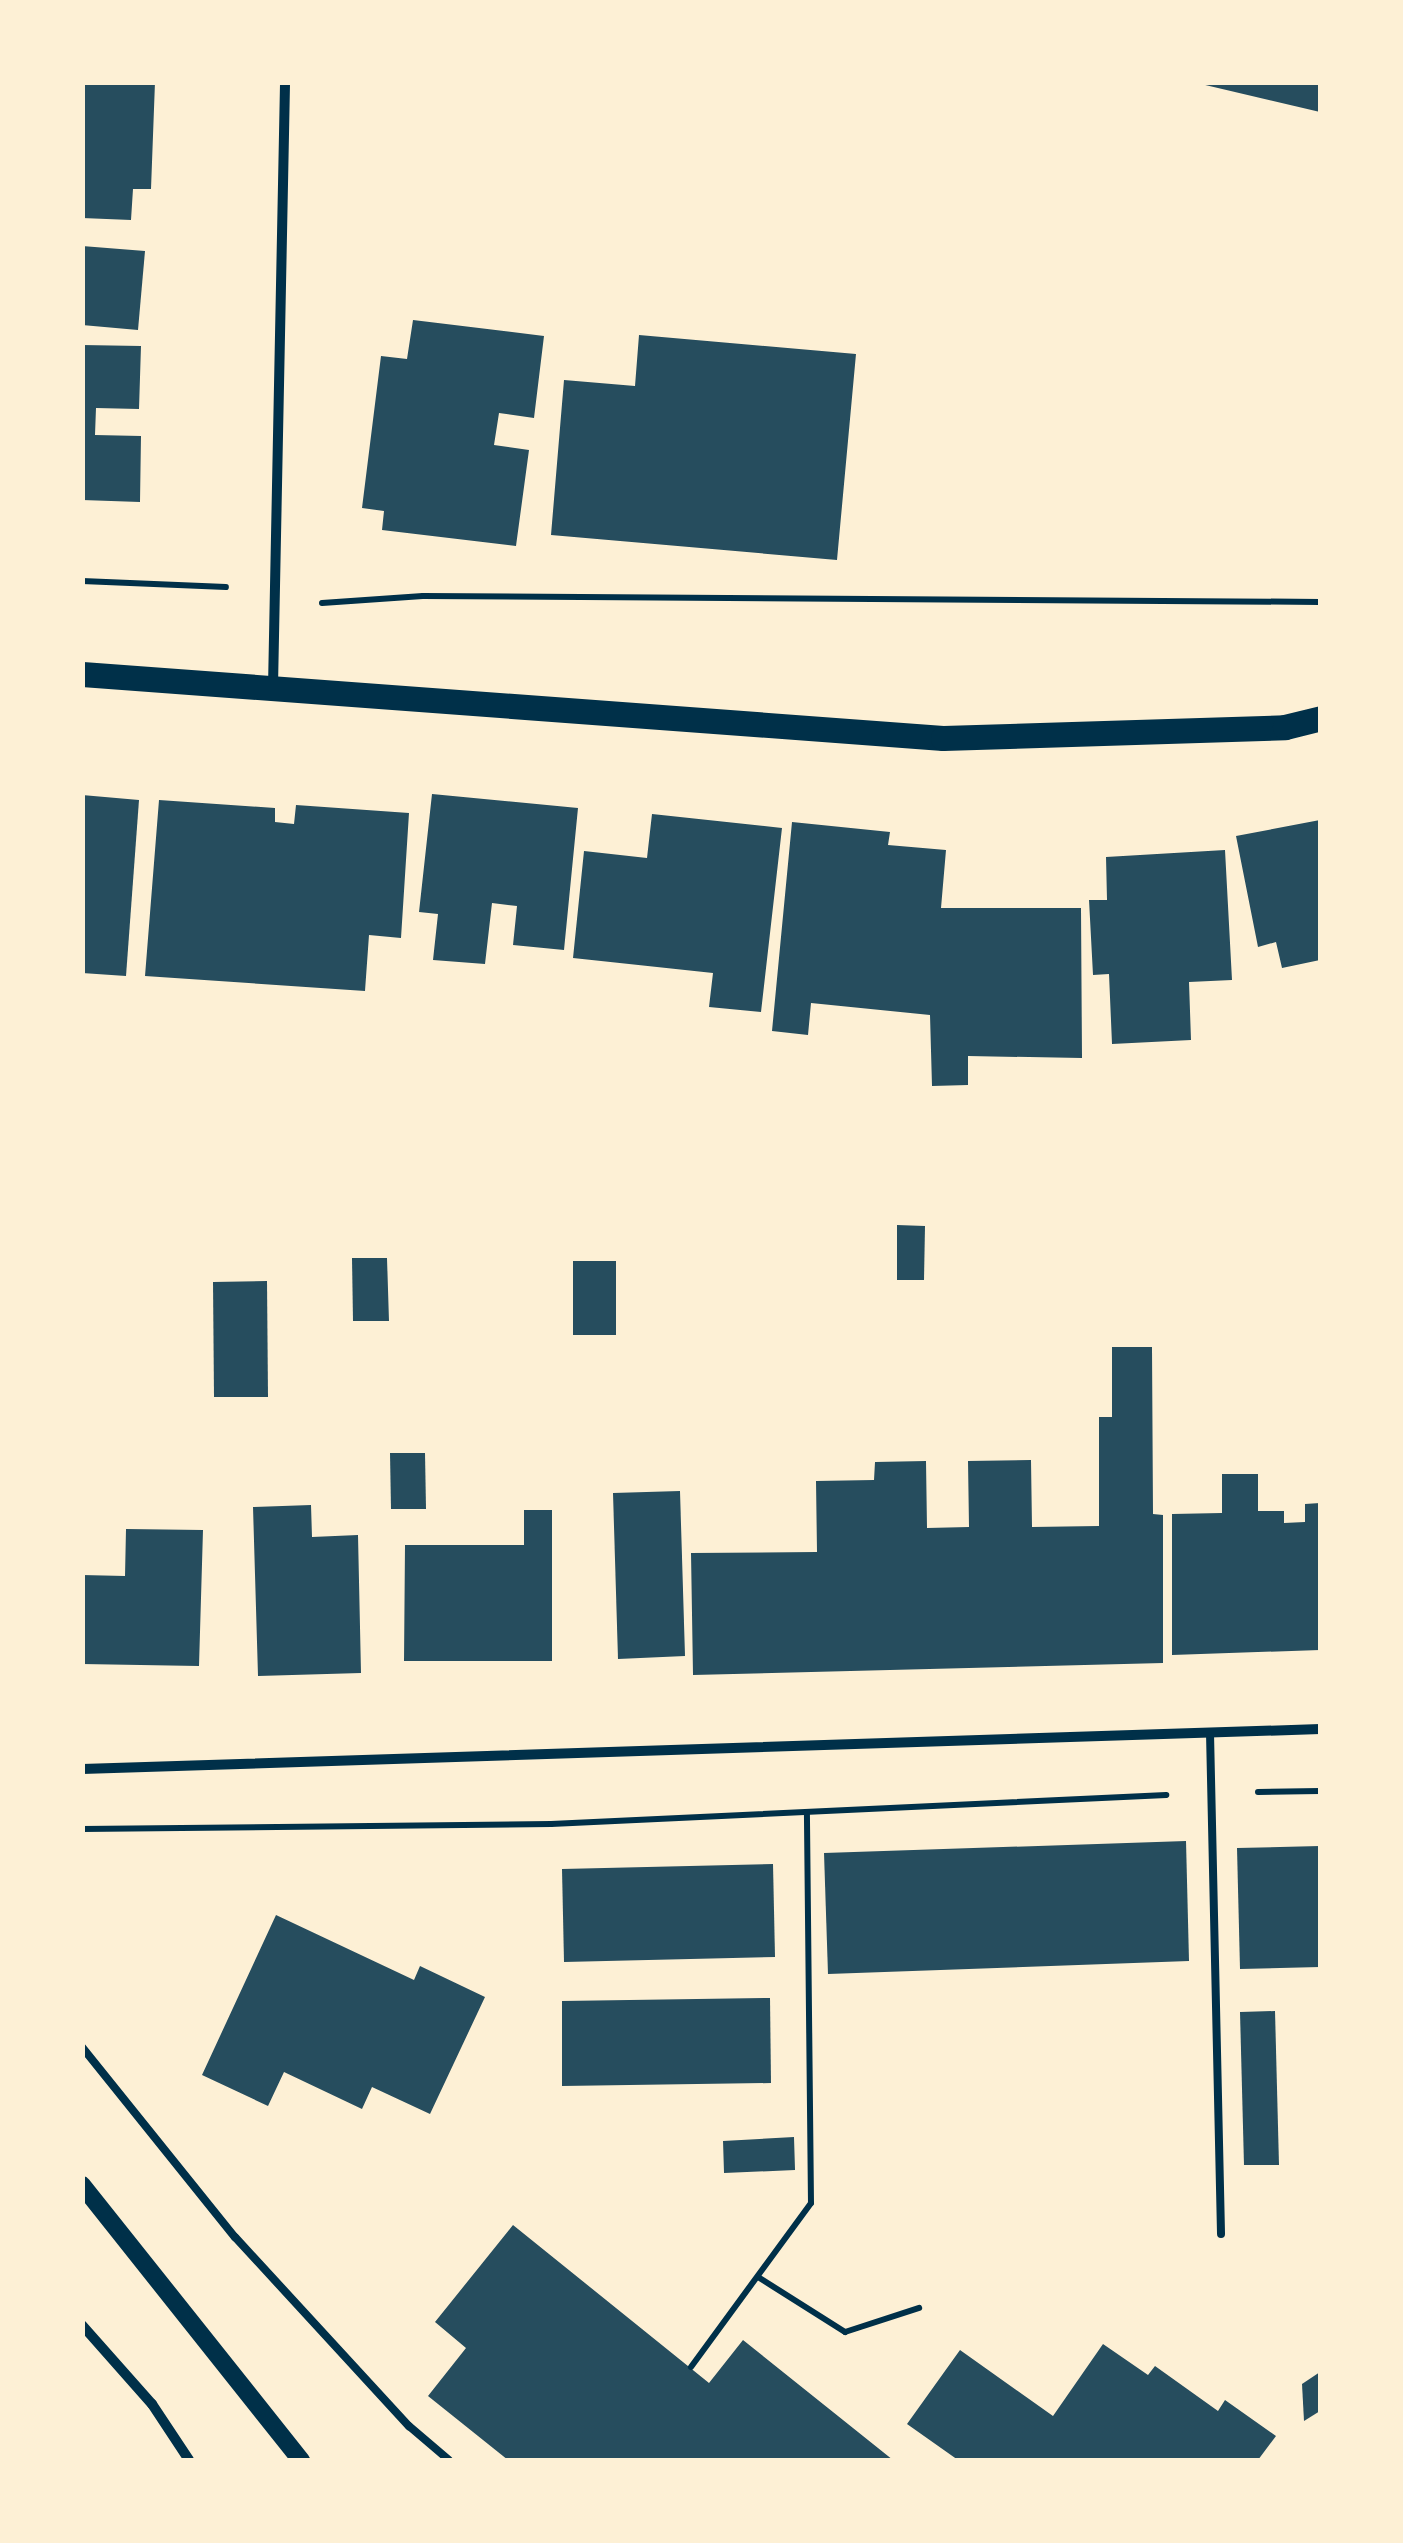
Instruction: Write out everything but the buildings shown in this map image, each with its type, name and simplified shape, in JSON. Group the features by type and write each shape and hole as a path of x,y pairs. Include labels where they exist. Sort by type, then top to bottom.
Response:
{"main road":[{"path":"82,674 943,738 1285,728 1320,718"}],"street":[{"path":"273,688 276,312 285,82"},
{"path":"82,1769 1320,1730"},
{"path":"82,2185 301,2460"},
{"path":"82,2326 152,2404 189,2460"}],"lane":[{"path":"1210,1732 1221,2234"},
{"path":"82,2047 235,2237 409,2426 449,2460"}],"path":[{"path":"82,582 214,584 323,603 423,596 1320,602"},
{"path":"82,1829 551,1824 1210,1793 1320,1792"},
{"path":"691,2367 811,2204 807,1812"},
{"path":"758,2276 844,2332 919,2308"}]}
